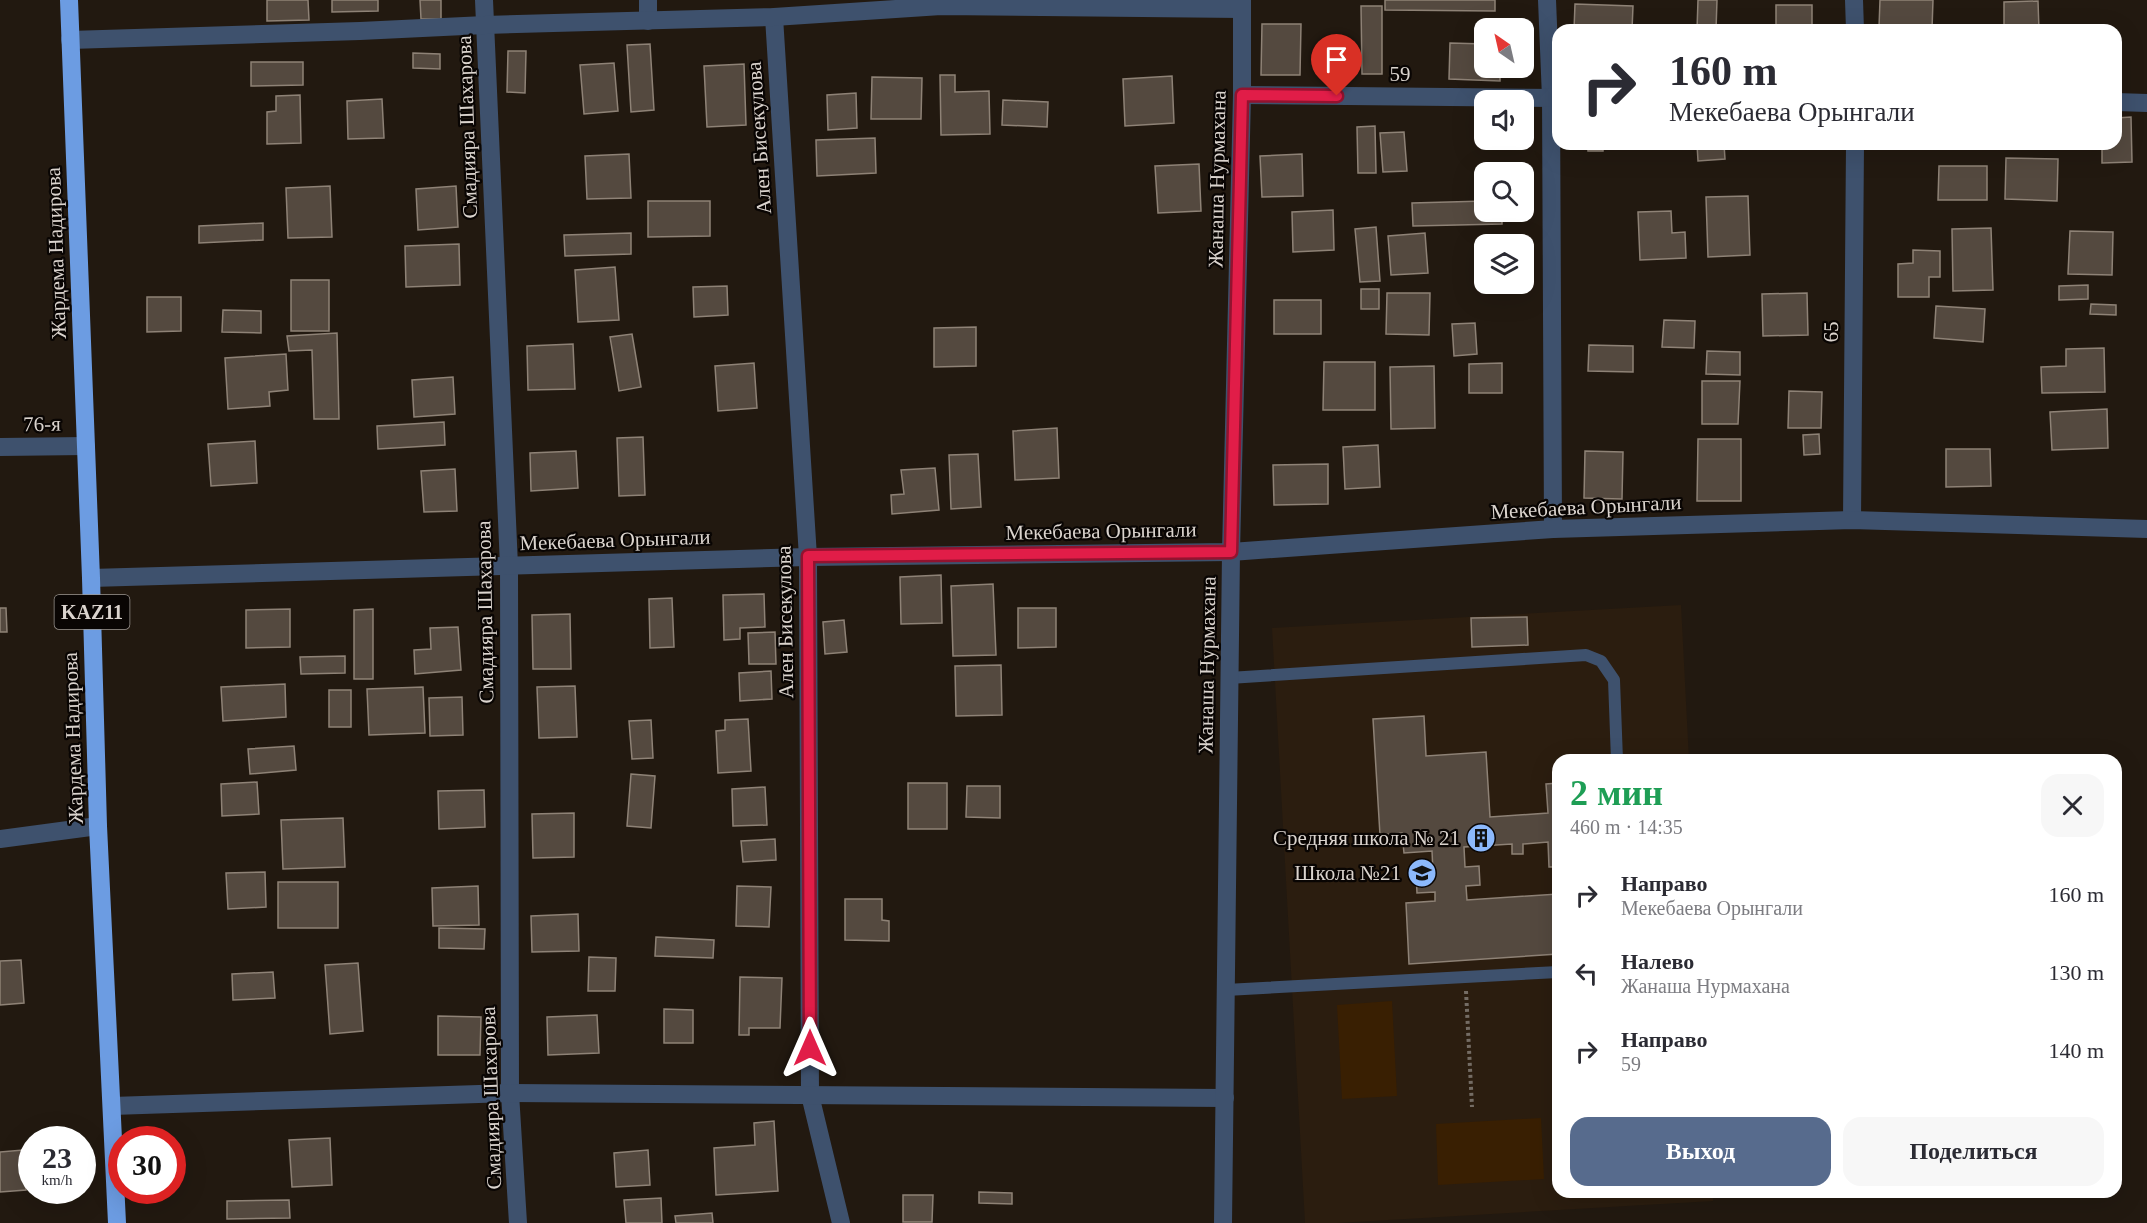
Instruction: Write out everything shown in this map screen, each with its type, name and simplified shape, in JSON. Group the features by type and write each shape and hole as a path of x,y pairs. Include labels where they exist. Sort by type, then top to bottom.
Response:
{"highway":[{"name":"Жардема Надирова","path":"69,0 98,826 117,1223"}],"street":[{"name":"Смадияра Шахарова","path":"484,0 509,566 510,1093 518,1223"},
{"path":"648,0 648,21"},
{"path":"1547,0 1552,61"},
{"path":"1854,0 1855,24"},
{"path":"70,40 774,17 941,3 1242,5"},
{"name":"Жанаша Нурмахана","path":"1223,1223 1229,678 1242,5"},
{"name":"Ален Бисекулова","path":"774,17 808,556 810,1095 841,1223"},
{"name":"59","path":"1242,95 1552,98"},
{"path":"2122,102 2147,103"},
{"path":"1553,529 1555,150"},
{"name":"65","path":"1852,520 1855,150"},
{"name":"76-я","path":"0,447 86,446"},
{"name":"Мекебаева Орынгали","path":"91,578 808,556 1231,552 1553,529 1852,520 2147,530"},
{"path":"0,839 98,826"},
{"path":"112,1106 510,1093 1225,1098"}],"lane":[{"path":"1229,678 1586,655 1601,661 1614,680 1617,754"},
{"path":"1226,990 1552,972"}],"path":[{"path":"1465,977 1472,1107"}],"shaded area":[{"name":"Школа №21","path":"1681,605 1689,754 1552,754 1552,1198 1713,1198 1713,1201 1305,1223 1272,628"},
{"path":"1392,1001 1397,1096 1342,1099 1337,1005"},
{"path":"1541,1118 1544,1179 1438,1185 1436,1124"}],"building":[{"path":"267,0 308,0 309,20 267,21"},
{"path":"332,0 378,0 378,11 332,12"},
{"path":"420,0 441,0 441,19 421,19"},
{"path":"1385,0 1495,0 1495,11 1385,10"},
{"path":"1698,0 1717,0 1716,24 1697,24"},
{"path":"1880,0 1933,0 1932,24 1879,24"},
{"path":"2038,1 2039,24 2004,24 2004,2"},
{"path":"1575,4 1633,6 1632,24 1574,24"},
{"path":"1776,5 1812,5 1812,24 1776,24"},
{"path":"1361,6 1382,6 1382,74 1362,74"},
{"path":"1262,24 1301,24 1300,75 1261,75"},
{"path":"1450,43 1474,44 1474,78 1500,78 1500,81 1449,79"},
{"path":"650,44 654,110 631,112 627,45"},
{"path":"508,51 526,51 525,93 507,92"},
{"path":"413,53 440,54 440,69 413,68"},
{"path":"251,62 303,62 303,85 251,86"},
{"path":"614,63 618,111 584,114 580,65"},
{"path":"744,64 746,125 707,127 704,66"},
{"path":"940,75 955,75 955,92 989,91 990,134 941,135"},
{"path":"1172,76 1174,123 1125,126 1123,79"},
{"path":"872,77 922,78 921,119 871,119"},
{"path":"856,93 857,128 828,130 827,95"},
{"path":"300,95 301,143 267,144 267,112 276,111 276,96"},
{"path":"382,99 384,138 348,139 347,101"},
{"path":"1003,100 1048,102 1047,127 1002,125"},
{"path":"2131,117 2132,162 2102,163 2102,150 2122,150 2122,118"},
{"path":"1375,126 1376,173 1358,173 1357,127"},
{"path":"1404,132 1407,171 1383,172 1380,133"},
{"path":"875,138 876,173 817,176 816,140"},
{"path":"1697,150 1724,150 1725,159 1698,161"},
{"path":"629,154 631,198 587,199 585,156"},
{"path":"1302,154 1303,196 1262,197 1260,156"},
{"path":"2006,158 2058,159 2057,201 2005,199"},
{"path":"1199,164 1201,211 1158,213 1155,166"},
{"path":"1939,166 1987,166 1987,200 1938,200"},
{"path":"330,186 332,237 288,238 286,188"},
{"path":"456,186 458,227 418,230 416,189"},
{"path":"1748,196 1750,255 1708,257 1706,197"},
{"path":"648,201 710,201 710,236 648,237"},
{"path":"1474,201 1474,222 1502,222 1502,224 1413,226 1412,203"},
{"path":"1333,210 1334,250 1293,252 1292,212"},
{"path":"1671,211 1672,233 1685,232 1686,258 1640,260 1638,212"},
{"path":"263,223 263,240 199,243 199,226"},
{"path":"1376,227 1380,281 1360,282 1355,229"},
{"path":"1991,228 1993,290 1953,291 1952,229"},
{"path":"2070,231 2113,232 2112,275 2068,274"},
{"path":"631,233 631,254 565,256 564,235"},
{"path":"1425,233 1428,273 1391,275 1388,236"},
{"path":"459,244 460,285 406,287 405,246"},
{"path":"1913,250 1940,251 1940,277 1929,277 1929,297 1898,297 1898,264 1913,263"},
{"path":"615,267 619,320 578,322 575,270"},
{"path":"291,280 329,280 329,331 291,331"},
{"path":"2088,285 2088,299 2059,300 2059,286"},
{"path":"727,286 728,315 694,317 693,287"},
{"path":"1361,289 1379,289 1379,309 1361,309"},
{"path":"1387,293 1430,293 1429,335 1386,334"},
{"path":"1807,293 1808,335 1763,336 1762,294"},
{"path":"147,297 181,297 181,331 147,332"},
{"path":"1274,300 1321,300 1321,334 1274,334"},
{"path":"2091,304 2116,305 2116,315 2090,314"},
{"path":"1936,306 1985,309 1983,342 1934,338"},
{"path":"223,310 261,311 261,333 222,332"},
{"path":"1664,320 1695,321 1694,348 1662,347"},
{"path":"1475,323 1477,354 1454,356 1452,324"},
{"path":"976,327 976,366 934,367 934,328"},
{"path":"337,333 339,419 314,419 312,350 289,351 287,336"},
{"path":"632,334 641,387 619,391 610,337"},
{"path":"573,344 575,389 528,390 527,346"},
{"path":"1589,345 1633,346 1633,372 1588,371"},
{"path":"2104,348 2105,392 2042,393 2041,367 2066,366 2066,349"},
{"path":"1707,351 1740,352 1740,375 1706,374"},
{"path":"286,354 288,390 269,392 270,406 228,409 225,358"},
{"path":"1324,362 1375,362 1375,410 1323,410"},
{"path":"754,363 757,408 718,411 715,366"},
{"path":"1502,363 1502,393 1469,393 1469,364"},
{"path":"1434,366 1435,428 1391,429 1390,367"},
{"path":"453,377 455,414 414,417 412,380"},
{"path":"1702,381 1740,381 1738,424 1702,424"},
{"path":"1789,391 1822,392 1821,428 1788,428"},
{"path":"2107,409 2108,448 2052,450 2050,412"},
{"path":"444,422 445,445 378,449 377,426"},
{"path":"1057,428 1059,478 1015,480 1013,431"},
{"path":"1819,434 1820,454 1804,455 1803,435"},
{"path":"643,437 645,495 619,496 617,438"},
{"path":"1698,439 1741,439 1741,501 1697,501"},
{"path":"255,441 257,483 211,486 208,444"},
{"path":"1378,445 1380,487 1345,489 1343,447"},
{"path":"1946,449 1990,449 1991,486 1946,487"},
{"path":"576,451 578,488 531,491 530,453"},
{"path":"1585,451 1623,452 1622,499 1584,498"},
{"path":"978,454 981,507 951,509 949,455"},
{"path":"1328,464 1328,504 1274,505 1273,465"},
{"path":"935,468 939,510 892,514 891,495 904,494 901,470"},
{"path":"455,469 457,511 424,512 421,471"},
{"path":"941,575 942,623 901,624 900,577"},
{"path":"993,584 996,655 953,656 951,586"},
{"path":"764,594 765,627 740,628 740,639 724,640 723,595"},
{"path":"672,598 674,647 650,648 649,599"},
{"path":"0,608 6,608 7,632 0,632"},
{"path":"1018,608 1056,608 1056,647 1018,648"},
{"path":"290,609 290,647 246,648 246,610"},
{"path":"373,609 373,679 354,679 354,610"},
{"path":"570,614 571,669 533,669 532,615"},
{"path":"1527,617 1528,645 1472,647 1471,618"},
{"path":"844,620 847,652 825,654 823,622"},
{"path":"458,627 461,670 415,674 414,650 431,649 430,628"},
{"path":"775,632 776,664 749,664 748,633"},
{"path":"345,656 345,673 301,674 300,657"},
{"path":"1001,665 1002,715 956,716 955,666"},
{"path":"771,671 772,699 740,701 739,673"},
{"path":"285,684 286,717 223,721 221,687"},
{"path":"575,686 577,737 539,738 537,687"},
{"path":"423,687 425,733 369,735 367,689"},
{"path":"329,690 351,690 351,727 329,727"},
{"path":"462,697 463,735 430,736 429,698"},
{"name":"Средняя школа № 21","path":"1424,716 1426,756 1486,752 1490,817 1548,813 1546,784 1552,784 1552,867 1549,867 1548,842 1523,844 1523,854 1512,854 1512,844 1464,847 1465,867 1479,866 1480,885 1466,886 1467,900 1552,894 1552,954 1409,964 1406,903 1435,901 1435,892 1417,893 1416,873 1433,872 1432,851 1404,853 1402,833 1380,835 1373,719"},
{"path":"748,719 751,771 718,773 716,731 725,730 725,720"},
{"path":"651,720 653,758 632,759 629,721"},
{"path":"294,746 296,770 250,774 248,749"},
{"path":"631,774 655,776 651,828 627,826"},
{"path":"257,782 259,814 222,816 221,784"},
{"path":"908,783 947,783 947,829 908,829"},
{"path":"967,786 1000,786 1000,818 966,817"},
{"path":"765,787 767,825 733,826 732,789"},
{"path":"484,790 485,827 439,829 438,791"},
{"path":"574,813 574,857 533,858 532,814"},
{"path":"343,818 345,867 283,869 281,820"},
{"path":"775,839 776,860 743,862 741,841"},
{"path":"265,872 266,907 228,909 226,873"},
{"path":"278,882 338,882 338,928 278,928"},
{"path":"478,886 479,925 433,926 432,888"},
{"path":"737,886 771,887 769,927 736,926"},
{"path":"845,899 882,899 882,920 889,921 889,941 845,940"},
{"path":"578,914 579,951 532,952 531,916"},
{"path":"439,928 485,929 484,949 439,948"},
{"path":"656,937 714,940 713,958 655,956"},
{"path":"589,957 616,958 615,991 588,991"},
{"path":"21,960 24,1003 0,1005 0,961"},
{"path":"358,963 363,1031 330,1034 325,965"},
{"path":"273,972 275,998 233,1000 232,974"},
{"path":"740,977 782,978 780,1028 749,1028 749,1035 739,1035"},
{"path":"664,1009 693,1010 693,1043 664,1043"},
{"path":"597,1015 599,1053 548,1055 547,1017"},
{"path":"438,1016 481,1017 480,1055 438,1055"},
{"path":"774,1121 778,1191 716,1195 714,1148 755,1145 754,1123"},
{"path":"330,1138 332,1185 292,1187 289,1140"},
{"path":"18,1150 18,1191 0,1192 0,1152"},
{"path":"648,1150 650,1185 616,1187 614,1153"},
{"path":"979,1192 1012,1193 1012,1204 979,1203"},
{"path":"903,1195 933,1195 932,1222 903,1222"},
{"path":"661,1198 662,1223 626,1223 624,1200"},
{"path":"289,1200 290,1218 227,1219 227,1201"},
{"path":"712,1213 713,1223 676,1223 675,1216"}],"place":[{"name":"Средняя школа № 21","path":"1481,838"},
{"name":"Школа №21","path":"1422,873"}],"route":[{"path":"810,1048 808,556 1231,552 1242,95 1337,96"}]}
